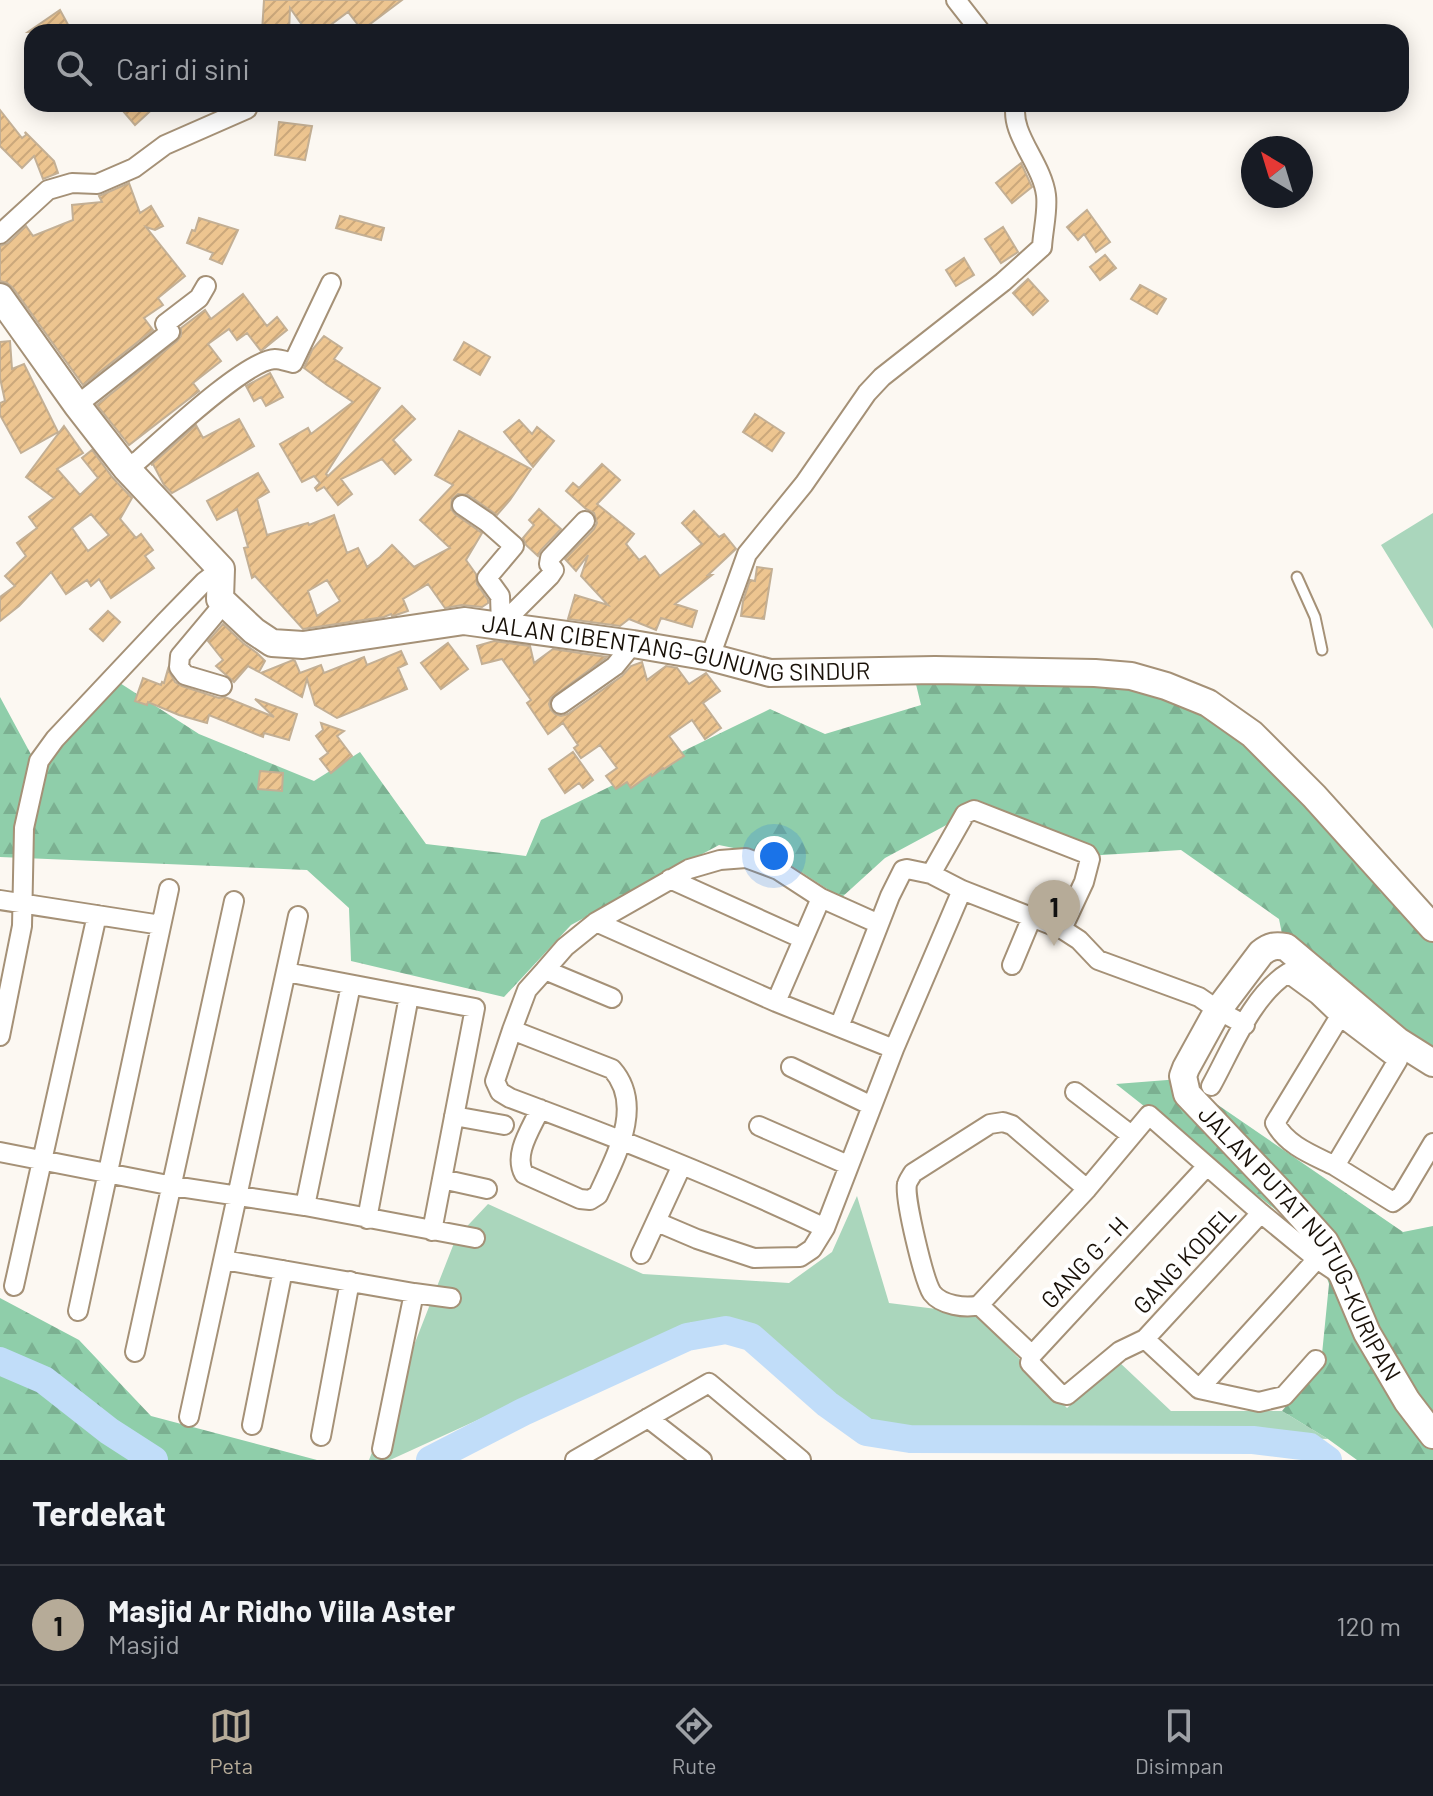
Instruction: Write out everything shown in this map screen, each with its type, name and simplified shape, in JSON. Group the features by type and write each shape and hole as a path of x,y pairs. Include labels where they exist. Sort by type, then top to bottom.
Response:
{"street":[{"path":"956,0 975,24"},
{"path":"0,234 48,190 72,183 97,184 110,179 134,168 165,145 240,112"},
{"path":"710,657 747,554 804,484 867,393 882,377 1003,282 1042,247 1046,195 1036,162 1018,131 1015,112"},
{"path":"126,468 258,363 276,359 293,363 331,283"},
{"path":"77,405 170,332 165,324 199,298 206,286"},
{"path":"0,297 126,468 221,569 221,607 180,656 179,667 185,675 222,686"},
{"path":"462,505 514,546 487,578 500,596 501,625"},
{"path":"501,625 550,576 554,570 549,564 550,558 585,521"},
{"path":"0,1036 22,926 24,828 39,761 55,739 165,622 221,569"},
{"name":"JALAN CIBENTANG–GUNUNG SINDUR","path":"220,599 254,631 272,643 303,645 464,621 710,657 770,673 935,670 1131,676 1208,703 1252,734 1314,796 1433,928"},
{"path":"561,704 615,666 633,644"},
{"path":"931,874 965,814 974,810 1087,854 1090,859 1084,882 1062,929"},
{"path":"825,1228 762,1198 510,1098 500,1092 495,1081 527,990 565,947 596,922 689,869 720,860 746,858 778,870 821,898 879,924"},
{"path":"839,1027 890,896 903,870 907,869 931,874 962,890 1062,929 1079,940 1098,960 1199,997 1245,1025"},
{"path":"670,879 803,939"},
{"path":"78,1311 169,889"},
{"path":"657,1222 754,1258 800,1257 812,1249 825,1228 894,1049 962,890"},
{"path":"776,1002 821,898"},
{"path":"0,900 161,925"},
{"path":"135,1352 234,901"},
{"path":"14,1286 97,915"},
{"path":"189,1417 298,916"},
{"path":"1012,965 1032,917"},
{"path":"596,922 776,1002 894,1049"},
{"name":"JALAN PUTAT NUTUG–KURIPAN","path":"1433,1063 1398,1041 1286,947 1276,945 1261,953 1218,1010 1183,1076 1187,1094 1325,1242 1367,1333 1407,1401 1433,1435"},
{"path":"545,970 612,998"},
{"path":"286,972 475,1008 432,1231"},
{"path":"1211,1086 1259,1000 1274,981 1288,973 1398,1060 1335,1166"},
{"path":"305,1206 351,985"},
{"path":"367,1219 409,996"},
{"path":"1340,1016 1275,1123 1280,1133 1295,1145 1393,1202 1402,1195 1433,1143"},
{"path":"512,1030 612,1069 623,1082 627,1120 622,1141 598,1195 590,1200 580,1199 524,1174 519,1165 519,1157 540,1109"},
{"path":"791,1067 872,1106"},
{"path":"1075,1092 1131,1135"},
{"path":"1087,1189 1012,1125 1003,1122 990,1124 913,1173 907,1183 910,1209 923,1269 932,1292 939,1299 968,1308 979,1305 1087,1189 1149,1115 1261,1213 1343,1276"},
{"path":"454,1116 504,1125"},
{"path":"759,1126 848,1165"},
{"path":"0,1152 173,1186 305,1206 475,1238"},
{"path":"641,1254 682,1165"},
{"name":"GANG G - H","path":"1032,1355 1207,1166"},
{"path":"442,1179 487,1189"},
{"name":"GANG KODEL","path":"1032,1355 1030,1363 1059,1393 1067,1395 1120,1351 1145,1339 1261,1213"},
{"path":"1199,1389 1317,1259"},
{"path":"224,1260 451,1298"},
{"path":"252,1425 283,1270"},
{"path":"321,1436 350,1281"},
{"path":"382,1449 414,1293"},
{"path":"979,1305 1032,1355"},
{"path":"1145,1339 1199,1389 1259,1402 1284,1396 1316,1360"},
{"path":"588,1457 709,1383 801,1460"},
{"path":"648,1418 702,1460"}],"lane":[{"path":"1297,577 1315,617 1322,650"}],"green space":[{"path":"1433,513 1433,629 1381,545"},
{"path":"109,676 199,734 314,781 360,752 426,844 526,856 541,820 770,709 825,734 921,705 914,676 1104,678 1172,695 1252,751 1433,930 1433,1075 1287,959 1279,919 1181,850 1087,856 965,815 885,858 841,898 778,857 719,845 571,925 504,997 351,961 349,908 307,870 0,857 0,697 34,760"},
{"path":"1180,1079 1403,1232 1433,1226 1433,1460 1357,1460 1282,1411 1321,1364 1329,1284 1314,1240 1116,1084"},
{"path":"857,1196 889,1303 976,1314 1067,1408 1118,1361 1171,1411 1282,1411 1328,1439 908,1426 864,1419 759,1328 692,1322 390,1460 369,1460 456,1238 488,1204 643,1274 789,1283 832,1252"},
{"path":"0,1298 79,1340 151,1416 317,1460 0,1460"}],"building":[{"path":"264,0 402,0 370,24 357,24 348,12 332,24 301,24 290,8 289,24 262,24"},
{"path":"60,10 68,24 40,24"},
{"path":"0,110 22,138 25,132 54,161 58,173 43,179 34,156 22,168 0,146"},
{"path":"124,112 149,112 135,125"},
{"path":"279,122 312,126 305,160 275,155"},
{"path":"1021,163 1032,187 1012,203 996,183"},
{"path":"129,183 140,213 151,206 163,226 155,230 146,227 185,276 158,298 163,305 144,318 153,330 83,385 13,288 0,281 0,246 8,243 26,226 33,236 73,220 72,205 102,202 99,196"},
{"path":"1087,210 1110,242 1096,252 1084,234 1078,240 1067,227"},
{"path":"340,216 384,228 381,240 336,228"},
{"path":"199,218 238,230 222,264 210,259 213,253 187,243"},
{"path":"1003,227 1018,252 1001,263 985,239"},
{"path":"1105,255 1116,268 1100,280 1090,267"},
{"path":"964,258 974,275 956,286 946,270"},
{"path":"1028,279 1048,301 1033,315 1013,293"},
{"path":"1140,285 1166,299 1157,314 1131,299"},
{"path":"243,294 267,326 277,317 287,330 261,351 247,333 237,340 229,329 208,344 221,361 193,383 199,391 129,445 97,405 177,341 181,328 205,310 211,319"},
{"path":"324,336 342,348 334,359 380,388 326,474 328,476 402,406 415,419 393,440 411,460 395,474 382,459 341,479 352,494 338,505 324,487 317,491 315,488 320,483 314,476 302,482 280,444 308,428 311,434 353,402 304,368 312,350"},
{"path":"10,341 12,369 24,364 58,432 21,453 0,415 0,403 5,401 0,378 0,342"},
{"path":"464,342 490,357 480,375 454,360"},
{"path":"270,373 283,397 266,406 261,397 254,401 246,386"},
{"path":"755,414 784,433 772,451 743,432"},
{"path":"239,419 254,446 172,493 164,485 151,465 196,425 203,438"},
{"path":"519,420 532,434 537,427 554,441 533,467 504,432"},
{"path":"64,426 83,453 57,469 80,495 98,478 82,458 92,450 132,498 120,519 136,538 141,534 153,550 145,556 154,568 111,598 99,579 91,586 87,580 66,594 51,572 0,621 0,597 15,586 5,576 26,556 17,543 37,528 29,517 54,498 26,477","holes":["91,514 109,535 88,551 72,528"]},
{"path":"459,431 531,469 497,515 468,495 458,494 452,499 451,509 455,514 482,533 466,560 488,600 482,607 462,605 445,608 428,584 403,599 408,611 303,629 255,576 252,578 244,548 248,547 237,509 217,520 207,501 258,473 269,492 257,499 267,535 309,525 334,515 347,553 358,548 367,567 392,545 414,567 450,548 420,520 453,485 435,475","holes":["327,580 340,601 317,616 308,591"]},
{"path":"602,464 620,480 597,504 634,534 626,544 639,560 645,556 660,576 702,544 682,523 694,511 719,537 724,534 736,549 708,575 712,575 675,604 697,611 692,627 661,618 656,630 629,619 620,626 568,619 575,595 608,605 581,576 588,555 576,571 565,559 597,523 594,513 566,491 573,483 579,488"},
{"path":"539,509 561,529 538,556 523,538 534,525 529,520"},
{"path":"757,567 772,569 764,619 741,616 743,601 750,580 755,581"},
{"path":"108,611 120,622 103,641 90,629"},
{"path":"223,624 265,661 259,672 248,666 234,682 216,666 223,660 208,641"},
{"path":"494,641 530,646 534,663 553,649 607,657 551,698 549,704 555,714 568,714 622,676 631,666 642,662 647,680 666,666 677,668 689,684 706,673 720,691 703,703 721,728 705,739 692,720 669,736 684,756 631,788 627,782 616,789 606,776 617,768 600,745 581,758 574,748 578,745 563,723 548,734 527,703 531,700 502,659 482,664 477,646"},
{"path":"448,643 468,669 441,689 421,663"},
{"path":"401,651 407,664 398,668 407,689 337,718 315,705 307,679 302,697 261,673 293,660 300,673 321,665 324,673 364,657 367,665"},
{"path":"168,669 175,682 182,686 219,698 225,697 274,717 255,699 297,714 289,740 264,733 263,737 209,715 207,723 148,702 147,705 135,701 143,678 161,685"},
{"path":"321,723 344,731 337,736 352,756 331,773 320,759 328,753 316,736 323,730"},
{"path":"573,752 593,780 583,788 579,783 565,793 549,769"},
{"path":"260,771 283,773 282,791 258,789"}],"waterway":[{"path":"430,1460 523,1412 687,1337 726,1330 751,1337 827,1404 866,1432 910,1439 1253,1440 1310,1447 1328,1460"},
{"path":"0,1361 44,1380 109,1431 154,1460"}],"place":[{"name":"Masjid Ar Ridho Villa Aster","path":"1054,946"}]}
